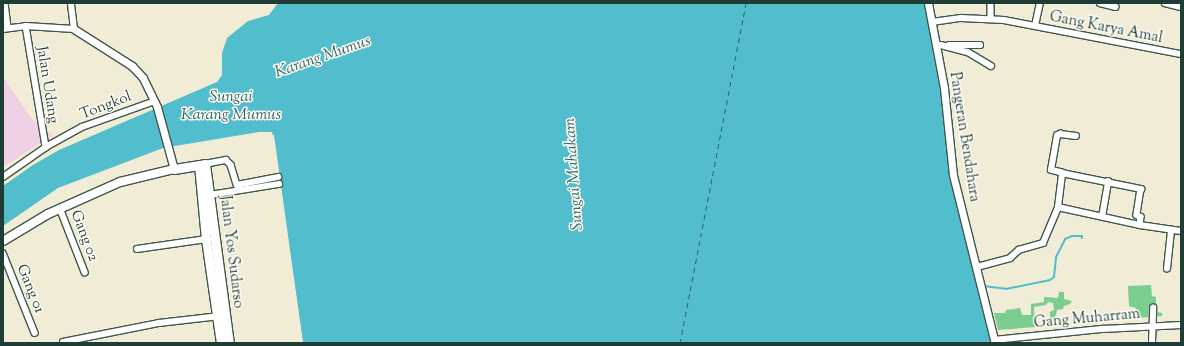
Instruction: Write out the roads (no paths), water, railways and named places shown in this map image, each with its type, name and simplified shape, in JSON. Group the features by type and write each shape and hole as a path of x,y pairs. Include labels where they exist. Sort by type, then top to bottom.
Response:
{"highway":[{"path":"174,169 202,164"},
{"name":"Jalan Yos Sudarso","path":"202,164 210,195 222,343"},
{"name":"Jalan Yos Sudarso","path":"202,164 206,239 221,316 229,343"}],"main road":[{"path":"3,241 60,208 120,182 174,169"}],"street":[{"path":"5,3 6,28 26,26 74,29 136,69 147,84 156,104 174,169"},
{"path":"71,3 74,29"},
{"name":"Pangeran Bendahara","path":"928,3 938,46 953,175 981,280 994,341"},
{"path":"991,3 991,19"},
{"path":"1035,26 1040,3"},
{"path":"1100,3 1113,5"},
{"path":"1165,3 1180,6"},
{"name":"Gang Karya Amal","path":"932,22 961,18 991,19 1181,54"},
{"name":"Jalan Udang","path":"26,26 46,147"},
{"path":"938,46 980,44"},
{"path":"938,46 968,52 991,66"},
{"name":"Tongkol","path":"3,177 46,147 82,127 156,104"},
{"path":"1076,136 1060,134 1057,137 1051,170 1142,190 1137,215 1141,217 1140,226"},
{"path":"202,164 226,160 230,165 237,185 278,177"},
{"path":"977,267 1010,258 1019,250 1042,244 1058,207 1062,173"},
{"path":"1102,217 1108,182"},
{"path":"210,195 279,184"},
{"path":"1058,207 1140,226 1181,231"},
{"name":"Gang 02","path":"60,208 85,272"},
{"path":"1167,269 1171,230"},
{"path":"137,249 206,239"},
{"name":"Gang 01","path":"3,253 36,333"},
{"path":"1152,343 1153,308"},
{"path":"63,342 159,323 221,316"},
{"name":"Gang Muharram","path":"994,341 1152,326 1181,325"}],"water":[{"path":"278,3 926,3 941,81 951,175 994,343 303,343 272,132 259,132 163,148 58,188 3,226 3,186 33,165 59,150 217,82 222,75 222,53 227,38 248,21 269,15"}],"waterway":[{"path":"983,286 1006,289 1050,280 1054,277 1056,257 1065,239 1072,236 1082,236 1082,238"}],"water label":[{"name":"Karang Mumus","path":"323,58"},
{"name":"Sungai Karang Mumus","path":"231,107"},
{"name":"Sungai Mahakam","path":"575,174"}]}
